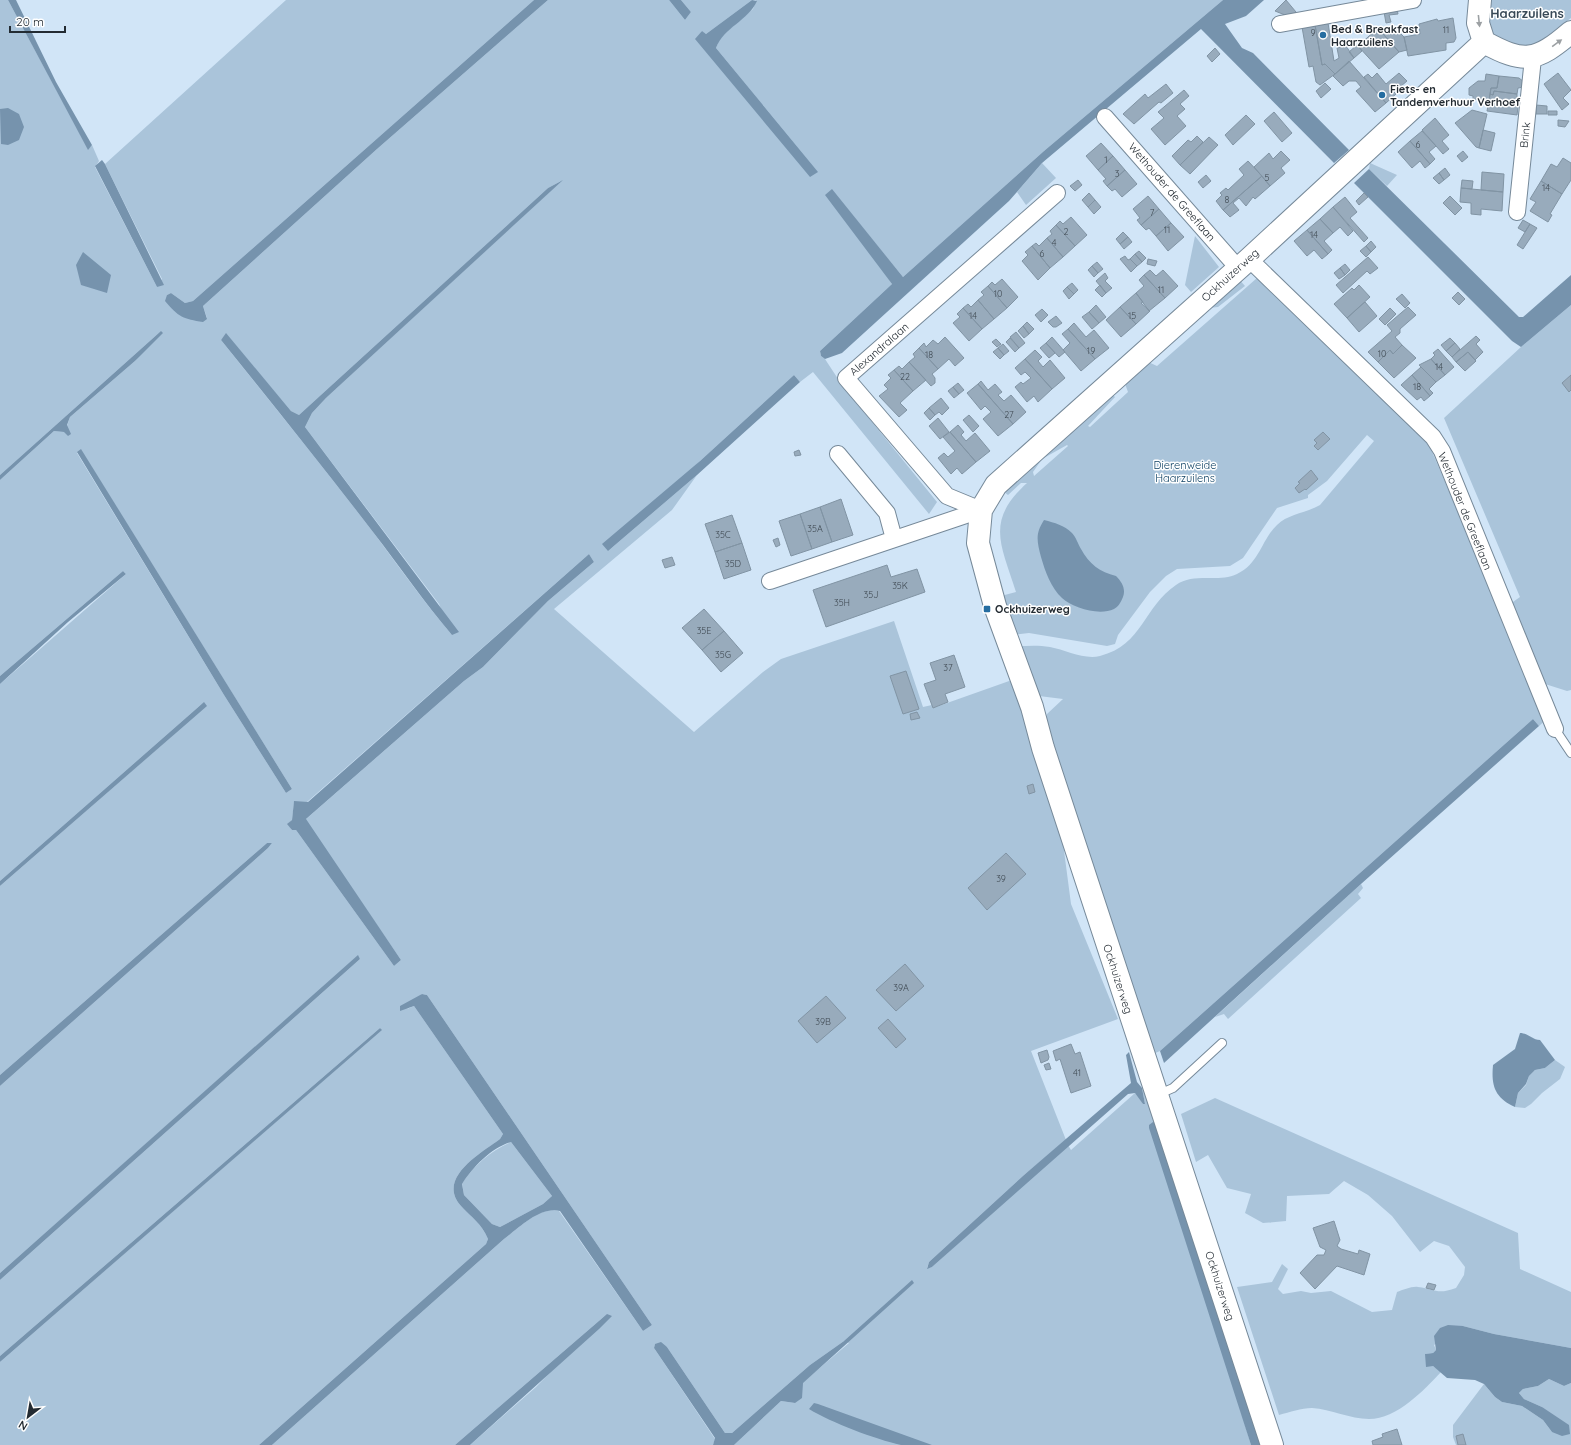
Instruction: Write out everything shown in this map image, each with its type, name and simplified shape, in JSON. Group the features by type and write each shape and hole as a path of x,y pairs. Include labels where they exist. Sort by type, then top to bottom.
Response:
{"street":[{"path":"1280,24 1413,0"},
{"path":"1480,0 1478,23 1484,42 1505,53 1533,58 1556,45 1571,32"},
{"name":"Ockhuizerweg","path":"1272,1445 1043,748 1032,707 988,584 978,543 981,510 996,485 1243,263 1484,42"},
{"name":"Brink","path":"1516,212 1533,58"},
{"name":"Wethouder de Greeflaan","path":"1105,117 1243,263 1433,437 1442,451 1555,729"},
{"name":"Alexandralaan","path":"981,510 947,496 846,378 1057,193"},
{"path":"838,454 887,513 894,539"},
{"path":"770,581 981,510"}],"lane":[{"name":"Wethouder de Greeflaan","path":"1555,729 1571,753"},
{"path":"1157,1095 1173,1088 1222,1043"}],"green space":[{"path":"0,0 8,0 88,149 92,145 99,161 95,167 157,287 162,279 105,164 286,0 534,0 193,301 185,303 171,293 167,295 207,318 203,306 377,149 548,0 669,0 685,20 691,12 681,0 752,0 706,34 701,31 817,171 716,48 720,37 753,9 756,0 1223,0 1044,151 903,277 832,190 892,284 820,351 821,356 825,359 842,385 937,502 929,514 813,372 800,382 794,375 700,461 608,551 697,475 672,510 554,609 694,732 763,672 781,659 894,621 923,707 932,705 933,708 1012,680 1063,843 1071,904 1118,1019 1031,1051 1066,1140 1024,1175 929,1262 927,1268 932,1267 1068,1145 1071,1150 1135,1093 1138,1095 1143,1104 1145,1104 1142,1088 1143,1085 1251,1445 734,1445 781,1401 795,1403 802,1383 849,1343 844,1341 810,1365 732,1433 725,1433 667,1347 655,1344 654,1348 715,1439 713,1445 470,1445 536,1387 607,1314 455,1445 272,1445 504,1239 530,1219 544,1212 552,1210 559,1211 643,1331 652,1325 427,995 422,994 407,1009 414,1006 503,1134 500,1139 482,1151 464,1167 457,1176 454,1186 455,1196 461,1206 486,1234 488,1239 486,1244 259,1445 0,1445 0,1362 381,1030 380,1028 0,1356 0,1280 360,959 358,956 0,1273 0,1086 272,843 267,843 0,1075 0,886 171,737 204,702 0,881 0,684 126,574 123,571 0,676 0,480 54,431 65,432 70,417 135,361 161,331 0,475","holes":["561,181 326,398 312,413 305,427 439,604 452,635 373,532 221,340 226,334 291,411 299,415 548,188","81,450 292,789 286,793 224,695 77,453","589,554 594,562 548,601 483,667 464,681 305,820 401,960 394,966 296,830 292,830 288,824 292,820 294,802 307,802"]},
{"path":"1483,0 1571,0 1571,18 1525,51 1490,41"},
{"path":"1042,163 1056,178 1026,205 1017,192"},
{"path":"1370,163 1397,175 1387,186 1369,169"},
{"path":"1195,236 1219,267 1191,292 1185,285"},
{"path":"1237,277 1245,286 1218,307 1199,309"},
{"name":"Dierenweide Haarzuilens","path":"1257,278 1427,440 1547,719 1539,726 1533,719 1160,1051 1153,1054 1045,723 1047,714 1063,699 1039,696 1017,646 1050,647 1088,657 1100,656 1114,651 1126,643 1135,634 1157,603 1176,585 1190,579 1230,577 1245,569 1256,558 1267,537 1281,521 1320,505 1374,441 1367,435 1327,481 1308,495 1308,498 1277,508 1243,558 1230,566 1177,569 1166,576 1150,592 1118,635 1115,644 1107,646 1029,633 1012,635 1001,596 1016,592 1005,560 1002,546 1000,534 1001,522 1005,509 1027,483 1021,483 1008,495 999,488 1110,392 1115,397 1088,426 1090,427 1128,392 1124,381 1146,361 1157,366","holes":["1067,445 1068,446 1034,476 1033,472 1042,459"]},
{"path":"1571,305 1571,690 1567,691 1542,683 1510,604 1520,597 1444,418 1521,347"},
{"path":"1361,884 1363,888 1358,894 1361,898 1228,1019 1224,1014 1215,1017"},
{"path":"1555,1060 1565,1067 1560,1079 1525,1108 1515,1107 1518,1093 1526,1085 1529,1076 1535,1070 1545,1068"},
{"path":"1215,1098 1518,1233 1520,1269 1571,1292 1571,1348 1494,1334 1463,1326 1434,1345 1436,1350 1433,1353 1425,1354 1433,1366 1441,1372 1418,1395 1400,1409 1390,1414 1379,1418 1362,1419 1312,1408 1300,1409 1279,1415 1237,1287 1272,1282 1282,1264 1288,1269 1278,1289 1283,1294 1301,1291 1311,1293 1331,1291 1372,1312 1392,1310 1397,1292 1408,1288 1418,1287 1436,1291 1444,1291 1456,1288 1464,1275 1465,1267 1449,1246 1434,1241 1420,1252 1392,1216 1368,1195 1344,1181 1329,1194 1287,1196 1286,1221 1263,1223 1245,1213 1251,1194 1227,1188 1208,1155 1196,1162 1181,1114"},
{"path":"511,1142 552,1196 543,1204 500,1227 492,1224 464,1195 462,1183 484,1159 497,1149"},
{"path":"1549,1379 1564,1386 1571,1383 1571,1445 1456,1445 1453,1437 1453,1425 1484,1384 1495,1397 1502,1402 1522,1406 1543,1420 1552,1432 1542,1407 1524,1399 1519,1393 1523,1389 1538,1386"}],"shaded area":[{"path":"8,0 16,0 56,82 92,145 88,150"},
{"path":"534,0 548,0 377,149 203,306 207,319 203,322 186,318 174,311 165,301 167,295 171,293 185,303 193,301"},
{"path":"669,0 681,0 691,12 685,20"},
{"path":"752,0 757,1 753,8 730,29 716,48 818,172 810,177 695,39 702,31 706,34"},
{"path":"1223,0 1264,0 1246,16 1225,24 1242,48 1253,53 1349,150 1334,163 1201,29 1042,163 1009,201 842,353 825,359 821,356 820,351 892,284 825,195 832,189 903,277 1044,151"},
{"path":"8,108 19,114 24,127 19,140 8,145 1,144 0,109"},
{"path":"102,160 164,285 157,287 95,166"},
{"path":"1369,169 1519,317 1523,317 1571,275 1571,305 1521,347 1512,341 1354,183"},
{"path":"563,180 326,398 312,413 305,427 459,632 452,635 335,483 221,340 226,333 291,411 299,415 548,188"},
{"path":"83,252 111,275 107,293 81,285 76,265"},
{"path":"161,331 163,333 135,361 70,417 67,425 71,434 68,436 64,432 54,431 0,480 0,475"},
{"path":"794,375 800,382 697,475 608,551 602,544 700,461"},
{"path":"81,449 292,789 286,793 224,695 77,452"},
{"path":"1044,520 1069,530 1091,563 1100,570 1118,578 1122,583 1124,594 1118,606 1114,609 1101,612 1086,610 1067,602 1058,594 1052,584 1041,557 1038,534"},
{"path":"589,554 594,562 548,601 483,667 464,681 306,819 401,960 394,966 296,830 292,830 287,824 292,820 294,801 308,802"},
{"path":"123,571 126,574 68,622 0,684 0,676"},
{"path":"204,702 207,706 0,886 0,881"},
{"path":"1533,719 1539,726 1361,884 1164,1063 1160,1051"},
{"path":"267,843 272,843 0,1086 0,1075"},
{"path":"358,955 360,959 0,1280 0,1273"},
{"path":"422,994 427,995 652,1325 643,1331 560,1211 552,1210 545,1212 530,1219 504,1239 272,1445 259,1445 486,1244 488,1239 479,1225 461,1206 455,1196 454,1186 457,1176 464,1167 482,1151 500,1139 503,1134 414,1006 400,1011 400,1006","holes":["511,1142 552,1196 543,1204 500,1227 492,1224 464,1195 462,1184 471,1171 483,1159 496,1149"]},
{"path":"380,1028 382,1030 0,1362 0,1356"},
{"path":"1520,1033 1540,1040 1555,1060 1545,1068 1535,1070 1529,1076 1526,1084 1518,1093 1515,1107 1503,1100 1496,1090 1493,1079 1493,1065 1515,1049"},
{"path":"1129,1052 1137,1082 1142,1088 1145,1104 1143,1104 1135,1093 1128,1094 932,1267 927,1269 929,1262 1024,1175 1131,1083 1126,1055"},
{"path":"1153,1122 1156,1123 1261,1445 1251,1445 1149,1128 1149,1125"},
{"path":"912,1280 914,1283 803,1383 802,1398 795,1403 781,1401 734,1445 713,1445 715,1438 654,1348 655,1344 661,1342 667,1347 725,1433 732,1433 810,1365 844,1341"},
{"path":"607,1314 612,1316 470,1445 455,1445"},
{"path":"1448,1325 1463,1326 1494,1334 1571,1348 1571,1383 1564,1386 1549,1379 1538,1386 1523,1389 1519,1393 1524,1399 1542,1407 1569,1425 1570,1434 1562,1436 1552,1432 1543,1420 1522,1406 1502,1402 1495,1397 1484,1384 1475,1380 1447,1378 1433,1366 1426,1367 1425,1354 1433,1353 1436,1350 1434,1336 1440,1328"},
{"path":"814,1403 932,1445 901,1445 867,1435 829,1420 809,1409"}],"building":[{"path":"1286,0 1296,12 1290,17 1275,11"},
{"path":"1397,9 1398,14 1389,15 1391,22 1386,23 1384,12"},
{"path":"1453,18 1456,38 1454,42 1446,43 1446,50 1408,56 1404,37 1420,34 1419,24 1437,19 1438,21"},
{"path":"1328,23 1334,61 1339,58 1337,48 1346,46 1354,58 1335,74 1325,64 1322,65 1315,25"},
{"path":"1315,25 1322,65 1325,64 1335,74 1320,85 1316,82 1313,66 1309,67 1302,27"},
{"path":"1393,26 1404,37 1407,50 1399,52 1383,34"},
{"path":"1378,28 1399,52 1379,69 1358,46"},
{"path":"1357,45 1362,51 1354,58 1349,52"},
{"path":"1215,48 1220,54 1212,62 1207,56"},
{"path":"1349,61 1386,103 1375,112 1356,91 1361,87 1356,81 1349,81 1343,86 1333,76"},
{"path":"1377,73 1386,84 1399,73 1407,81 1394,92 1396,94 1386,103 1364,77 1368,74 1372,78"},
{"path":"1558,73 1571,90 1563,98 1569,104 1562,110 1544,84"},
{"path":"1486,74 1499,76 1497,88 1491,88 1489,101 1473,99 1473,96 1469,95 1469,88 1478,81 1485,81"},
{"path":"1499,76 1519,78 1524,82 1524,87 1518,88 1517,94 1494,91 1493,95 1490,94 1491,88 1497,88"},
{"path":"1325,83 1331,89 1321,98 1316,91"},
{"path":"1166,84 1173,93 1161,103 1159,102 1134,124 1123,114 1145,94 1148,98"},
{"path":"1184,90 1189,96 1180,104 1185,109 1177,116 1186,126 1165,145 1151,129 1164,118 1158,112"},
{"path":"1494,91 1517,94 1517,98 1519,99 1517,115 1487,111 1490,94 1493,95"},
{"path":"1536,105 1547,106 1547,114 1536,114"},
{"path":"1472,110 1487,114 1479,148 1476,147 1455,123"},
{"path":"1548,111 1557,111 1557,115 1548,115"},
{"path":"1274,112 1292,133 1282,142 1264,121"},
{"path":"1246,115 1255,124 1233,145 1225,135"},
{"path":"1435,118 1449,135 1442,141 1449,149 1443,154 1422,130"},
{"path":"1558,120 1569,121 1565,127 1558,126"},
{"path":"1483,130 1495,133 1491,151 1479,148"},
{"path":"1422,131 1436,146 1429,152 1435,159 1430,164 1410,141"},
{"path":"1197,136 1203,142 1180,165 1172,156 1188,140 1191,142"},
{"path":"1209,137 1218,145 1190,174 1180,165"},
{"path":"1410,141 1430,164 1425,168 1420,161 1412,168 1398,152"},
{"path":"1101,143 1113,156 1098,170 1086,156"},
{"path":"1281,151 1290,160 1281,168 1285,173 1270,186 1254,167 1269,153 1273,159"},
{"path":"1463,151 1468,157 1462,162 1457,156"},
{"path":"1113,156 1125,170 1107,186 1103,181 1106,179 1098,170"},
{"path":"1563,158 1571,163 1571,180 1562,194 1541,181 1551,164 1557,167"},
{"path":"1248,161 1262,176 1223,210 1216,201 1222,195 1220,193 1226,188 1228,190 1244,175 1239,169"},
{"path":"1445,168 1450,175 1444,180 1439,173"},
{"path":"1125,170 1137,184 1122,197 1115,189 1112,191 1107,186"},
{"path":"1482,172 1504,174 1503,192 1481,190"},
{"path":"1439,173 1444,180 1439,184 1433,178"},
{"path":"1206,175 1211,181 1203,188 1198,182"},
{"path":"1262,176 1270,186 1255,199 1253,197 1246,206 1239,198 1233,203 1239,210 1230,217 1223,210"},
{"path":"1078,180 1082,185 1075,191 1070,186"},
{"path":"1462,180 1473,181 1472,189 1461,188"},
{"path":"1541,181 1562,194 1550,214 1552,215 1548,222 1530,211 1536,202 1530,199"},
{"path":"1461,188 1503,192 1502,211 1481,209 1481,215 1471,214 1471,203 1460,202"},
{"path":"1089,193 1095,200 1088,207 1082,200"},
{"path":"1364,193 1368,197 1359,205 1356,201"},
{"path":"1148,196 1159,209 1141,225 1137,220 1140,218 1133,209"},
{"path":"1450,196 1462,208 1455,215 1443,203"},
{"path":"1345,197 1357,212 1350,218 1368,238 1364,242 1333,207"},
{"path":"1095,200 1101,207 1094,214 1088,207"},
{"path":"1333,207 1353,231 1348,236 1340,227 1333,233 1320,219"},
{"path":"1159,209 1171,223 1156,236 1149,228 1146,230 1141,225"},
{"path":"1071,217 1087,235 1075,246 1056,225 1060,221 1063,224"},
{"path":"1320,219 1333,233 1324,241 1332,250 1328,254 1307,230"},
{"path":"1523,220 1530,224 1525,232 1518,228"},
{"path":"1171,223 1184,237 1168,251 1156,236"},
{"path":"1530,224 1537,228 1523,249 1517,245"},
{"path":"1056,225 1075,246 1063,257 1047,238 1052,234 1050,231"},
{"path":"1307,230 1328,254 1322,259 1314,250 1307,256 1294,241"},
{"path":"1123,232 1128,237 1120,244 1116,239"},
{"path":"1128,237 1132,242 1124,249 1120,244"},
{"path":"1047,238 1063,257 1050,268 1032,246 1036,243 1039,246"},
{"path":"1371,241 1376,247 1371,252 1366,246"},
{"path":"1032,246 1050,268 1038,280 1022,261 1028,255 1025,252"},
{"path":"1366,246 1371,252 1366,257 1360,251"},
{"path":"1139,251 1146,258 1142,262 1135,254"},
{"path":"1135,254 1142,262 1137,266 1130,259"},
{"path":"1125,256 1137,266 1131,272 1120,259"},
{"path":"1368,257 1378,268 1370,274 1367,271 1343,293 1336,285"},
{"path":"1148,259 1157,261 1155,266 1147,264"},
{"path":"1097,262 1103,269 1098,273 1092,266"},
{"path":"1345,264 1350,270 1345,275 1340,268"},
{"path":"1092,266 1098,273 1094,277 1088,270"},
{"path":"1340,268 1345,275 1339,279 1334,273"},
{"path":"1150,270 1156,276 1163,270 1178,286 1165,298 1144,275"},
{"path":"1105,273 1108,278 1105,281 1112,288 1106,293 1096,281"},
{"path":"1144,275 1165,298 1149,311 1136,293 1144,286 1139,280"},
{"path":"1002,279 1018,297 1007,308 988,286 992,282 995,285"},
{"path":"1072,283 1078,290 1074,294 1067,287"},
{"path":"1100,285 1106,293 1102,297 1095,290"},
{"path":"1359,285 1370,297 1347,318 1334,304 1352,288 1354,290"},
{"path":"988,286 1007,308 994,319 978,300 984,295 981,292"},
{"path":"1067,287 1074,294 1069,299 1063,291"},
{"path":"1458,292 1465,299 1459,305 1452,298"},
{"path":"1136,293 1143,302 1141,303 1150,311 1136,324 1120,307"},
{"path":"1402,294 1410,303 1405,308 1396,299"},
{"path":"978,300 994,319 982,329 963,308 968,304 971,307"},
{"path":"1365,302 1377,316 1359,332 1347,318"},
{"path":"1096,305 1106,317 1099,323 1089,312"},
{"path":"1120,307 1136,324 1121,337 1106,320"},
{"path":"1408,307 1416,315 1400,329 1400,333 1395,337 1402,345 1393,354 1390,350 1378,362 1368,352 1392,331 1387,325"},
{"path":"963,308 982,329 969,341 953,323 960,317 957,314"},
{"path":"1390,308 1396,314 1385,325 1379,319"},
{"path":"1042,309 1048,315 1041,322 1035,315"},
{"path":"1089,312 1099,323 1092,329 1082,317"},
{"path":"1056,316 1062,323 1056,327 1053,327 1048,322"},
{"path":"1027,322 1034,329 1029,334 1023,326"},
{"path":"1074,323 1086,337 1094,330 1109,348 1095,359 1068,329"},
{"path":"1023,326 1029,334 1024,338 1018,331"},
{"path":"1068,329 1095,359 1081,371 1063,350 1070,343 1062,334"},
{"path":"1016,332 1025,343 1019,348 1010,337"},
{"path":"1476,336 1480,340 1476,344 1483,352 1475,360 1468,352 1456,362 1452,357"},
{"path":"945,337 964,358 955,366 949,359 938,369 919,348 924,343 926,347 933,340 938,344"},
{"path":"1052,337 1065,352 1059,357 1046,343"},
{"path":"1010,338 1019,348 1015,352 1006,342"},
{"path":"1450,338 1455,343 1446,351 1441,345"},
{"path":"996,339 1001,344 997,347 992,342"},
{"path":"1046,343 1055,353 1049,358 1040,348"},
{"path":"1455,343 1460,349 1452,357 1446,351"},
{"path":"1003,344 1009,351 1004,355 998,348"},
{"path":"1402,345 1416,358 1394,378 1378,362 1390,350 1393,354"},
{"path":"919,348 938,369 932,374 935,378 935,383 931,386 909,362 915,357 913,354"},
{"path":"998,348 1004,355 1000,359 993,352"},
{"path":"1438,349 1454,367 1445,375 1431,359 1435,355 1433,353"},
{"path":"1035,350 1042,357 1038,361 1043,367 1050,360 1065,378 1052,389 1025,359"},
{"path":"1468,352 1476,361 1465,371 1456,362"},
{"path":"1025,359 1052,389 1038,402 1034,396 1027,402 1015,387 1021,382 1023,384 1031,378 1025,372 1021,375 1015,368"},
{"path":"1431,359 1445,375 1436,382 1419,365"},
{"path":"909,362 926,380 913,391 894,370 899,366 902,369"},
{"path":"1421,367 1436,382 1429,389 1433,393 1430,396 1412,375"},
{"path":"894,370 913,391 900,403 907,410 899,417 879,396 888,389 884,385 891,378 888,375"},
{"path":"1412,375 1430,396 1424,401 1421,397 1417,400 1401,385"},
{"path":"1571,375 1571,390 1569,392 1562,383"},
{"path":"981,381 988,390 995,384 1002,392 998,395 1004,401 1011,395 1026,412 1013,424 978,384"},
{"path":"958,383 964,390 959,394 953,387"},
{"path":"978,384 1013,424 998,436 983,419 991,412 985,406 981,410 967,393"},
{"path":"953,387 959,394 954,398 948,391"},
{"path":"941,398 949,408 942,415 939,412 935,415 929,408"},
{"path":"929,408 935,415 930,420 924,413"},
{"path":"969,415 979,426 973,432 963,420"},
{"path":"938,418 949,432 940,439 929,426"},
{"path":"958,425 964,432 961,435 966,441 975,433 990,451 976,462 950,432"},
{"path":"950,432 976,462 962,474 957,468 951,474 938,458 944,453 948,457 955,451 943,437"},
{"path":"1323,432 1330,439 1318,450 1314,446 1317,443 1314,440"},
{"path":"799,450 801,455 795,456 794,452"},
{"path":"1311,470 1318,479 1306,490 1305,489 1299,493 1295,488 1300,483 1298,482"},
{"path":"841,499 853,535 832,542 820,507"},
{"path":"820,507 832,542 812,549 800,514"},
{"path":"800,514 812,549 791,556 779,521"},
{"path":"732,515 742,543 715,552 705,524"},
{"path":"778,538 780,545 776,547 773,540"},
{"path":"742,543 751,570 724,579 715,552"},
{"path":"672,557 675,565 665,568 662,560"},
{"path":"887,565 891,577 917,569 925,592 826,627 813,590"},
{"path":"704,609 724,631 702,650 682,628"},
{"path":"724,631 743,653 721,672 702,650"},
{"path":"954,655 965,687 945,694 948,702 933,708 924,684 936,680 930,663"},
{"path":"906,671 919,709 903,714 890,676"},
{"path":"917,712 920,718 911,720 910,714"},
{"path":"1033,784 1035,792 1029,794 1027,786"},
{"path":"1006,853 1026,874 987,910 968,888"},
{"path":"905,964 924,986 896,1011 876,990"},
{"path":"826,996 846,1018 817,1043 798,1021"},
{"path":"888,1019 906,1039 896,1048 878,1028"},
{"path":"1071,1044 1075,1054 1080,1052 1091,1086 1071,1093 1060,1059 1056,1061 1053,1051"},
{"path":"1047,1050 1049,1057 1048,1060 1041,1063 1038,1053"},
{"path":"1049,1063 1051,1069 1046,1070 1044,1065"},
{"path":"1334,1221 1340,1240 1337,1246 1341,1249 1358,1254 1359,1250 1370,1254 1364,1275 1337,1266 1315,1289 1300,1273 1317,1255 1324,1255 1326,1250 1320,1247 1313,1228"},
{"path":"1428,1283 1436,1285 1434,1290 1426,1288"},
{"path":"1397,1429 1402,1445 1373,1445 1372,1441 1383,1437 1382,1434"},
{"path":"1463,1434 1466,1445 1458,1445 1456,1436"}],"place":[{"name":"Bed & Breakfast Haarzuilens","path":"1323,35"},
{"name":"Fiets- en Tandemverhuur Verhoef","path":"1382,95"},
{"name":"Ockhuizerweg","path":"987,609"}],"district":[{"name":"Haarzuilens","path":"1527,13"}]}
